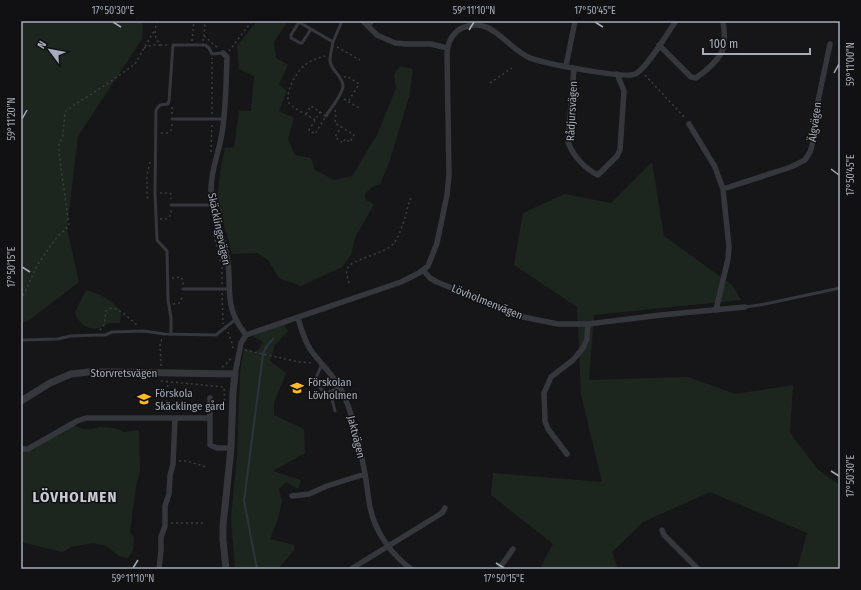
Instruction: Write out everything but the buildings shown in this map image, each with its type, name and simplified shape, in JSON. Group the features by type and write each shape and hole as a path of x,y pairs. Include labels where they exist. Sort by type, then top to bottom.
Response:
{"street":[{"path":"226,569 223,526 231,448 233,392 235,374 243,338 401,282 423,270 432,259 437,243 448,185 447,48 431,44 395,43 377,36 363,21"},
{"name":"Rådjursvägen","path":"566,66 575,21"},
{"path":"641,70 676,21"},
{"path":"659,45 691,77 696,78 722,53 724,44 723,21"},
{"name":"Rådjursvägen","path":"447,48 449,41 457,32 469,26 481,23 493,30 518,51 539,61 574,68 630,76 641,70"},
{"name":"Älgvägen","path":"723,189 791,167 805,160 810,152 813,142 818,101 830,44"},
{"name":"Skäcklingevägen","path":"223,54 227,58 224,119 222,135 212,172 211,189 218,228 227,257 232,308 236,319 246,336"},
{"name":"Rådjursvägen","path":"574,68 568,142 582,164 598,175 617,156 620,150 624,91 617,74"},
{"path":"689,124 716,167 723,189 729,247 728,259 716,310"},
{"name":"Lövholmenvägen","path":"423,270 430,278 437,282 523,317 558,324 588,324 744,307"},
{"name":"Jaktvägen","path":"298,318 303,336 307,343 344,394 353,423 365,474 368,499 373,519 388,547 411,569"},
{"path":"567,454 548,429 545,421 544,393 551,377 574,360 583,348 587,339 588,324"},
{"name":"Storvretsvägen","path":"21,401 50,383 71,374 89,372 235,374"},
{"path":"210,398 210,445 218,448 231,448"},
{"path":"21,449 28,449 77,421 86,418 210,418"},
{"path":"159,569 161,537 165,523 165,506 169,494 170,476 174,460 175,418"},
{"path":"292,496 308,494 327,486 365,474"},
{"path":"351,569 442,513 445,508"},
{"path":"662,530 664,535 698,569"},
{"path":"499,569 513,549"}],"lane":[{"path":"326,116 343,87 341,79 332,66 330,60 333,44 342,21"},
{"path":"369,27 373,21"},
{"path":"311,29 302,43 291,38 291,35 299,22 311,29 333,44"},
{"path":"171,334 171,318 168,300 167,250 157,240 155,200 156,110 160,105 168,104 169,101 173,45 203,45 209,48 212,54 223,54"},
{"path":"172,119 224,119"},
{"path":"171,205 213,205"},
{"path":"744,307 840,288"},
{"path":"183,289 229,289"},
{"path":"21,340 58,339 70,336 105,335 112,332 143,331 171,334 216,335 236,319"},
{"path":"322,364 316,378 323,392 327,393 341,388"},
{"path":"334,411 332,399 344,394"}],"path":[{"path":"21,300 38,264 58,237 69,226 59,153 63,135 65,112 135,64 154,31 156,21"},
{"path":"192,45 194,21"},
{"path":"203,45 205,21"},
{"path":"204,36 223,54 228,52 252,21"},
{"path":"154,31 156,39 161,45"},
{"path":"333,44 352,57 360,60"},
{"path":"144,48 152,45 173,45"},
{"path":"315,120 290,105 288,94 294,80 304,65 331,55"},
{"path":"490,82 497,79 512,68"},
{"path":"641,70 683,115 689,124"},
{"path":"341,79 347,76 359,84 348,102"},
{"path":"339,96 361,110"},
{"path":"333,105 336,114 335,123 354,135 350,142 345,139 343,143 334,137 341,127"},
{"path":"305,114 310,106 320,112 326,116 315,134 309,130 320,112"},
{"path":"155,158 149,164 146,175 147,197 155,200"},
{"path":"349,283 346,274 348,268 352,264 382,252 395,243 410,199 414,198"},
{"path":"97,335 104,325 106,311 111,308 128,317 143,331"},
{"path":"233,348 299,362 322,364"},
{"path":"160,380 224,387 225,414"},
{"path":"174,460 187,461 206,467"},
{"path":"165,523 203,523"}],"shaded area":[{"path":"21,21 143,21 142,39 78,136 67,228 79,282 29,320 21,324"},
{"path":"257,21 288,21 274,42 276,58 288,65 279,84 287,91 279,111 294,118 288,139 295,155 311,158 315,170 334,180 352,176 377,135 396,88 394,75 400,66 413,69 409,97 389,163 380,184 371,188 365,196 366,200 374,204 355,238 351,255 342,267 301,286 279,278 268,260 257,253 232,254 217,200 221,166 225,148 234,147 239,111 251,111 254,76 239,69 237,46"},
{"path":"652,162 664,236 732,285 741,300 594,315 589,380 688,377 735,394 793,385 790,433 818,470 840,485 840,569 797,569 807,533 710,492 643,522 612,552 618,569 542,569 541,566 553,544 491,495 493,473 602,482 581,395 577,307 514,265 523,213 564,194 611,203"},
{"path":"86,290 105,297 121,310 120,323 110,323 95,329 87,327 81,323 75,312"},
{"path":"284,325 288,331 275,345 270,361 286,373 274,403 274,415 304,429 305,453 273,471 301,480 298,489 286,482 279,489 282,501 278,519 270,539 294,545 294,550 278,569 235,569 231,519 237,455 240,372 244,348 256,353 263,342 252,336"},
{"path":"72,425 83,429 100,427 114,428 124,432 139,430 140,472 136,486 130,531 134,538 133,550 128,558 119,556 106,546 93,543 71,547 62,552 21,542 21,452 31,451"}],"waterway":[{"path":"257,569 244,501 263,354 266,347 273,339"}],"place":[{"name":"Förskolan Lövholmen","path":"297,388"},
{"name":"Förskola Skäcklinge gård","path":"144,399"}],"district":[{"name":"LÖVHOLMEN","path":"75,497"}]}
